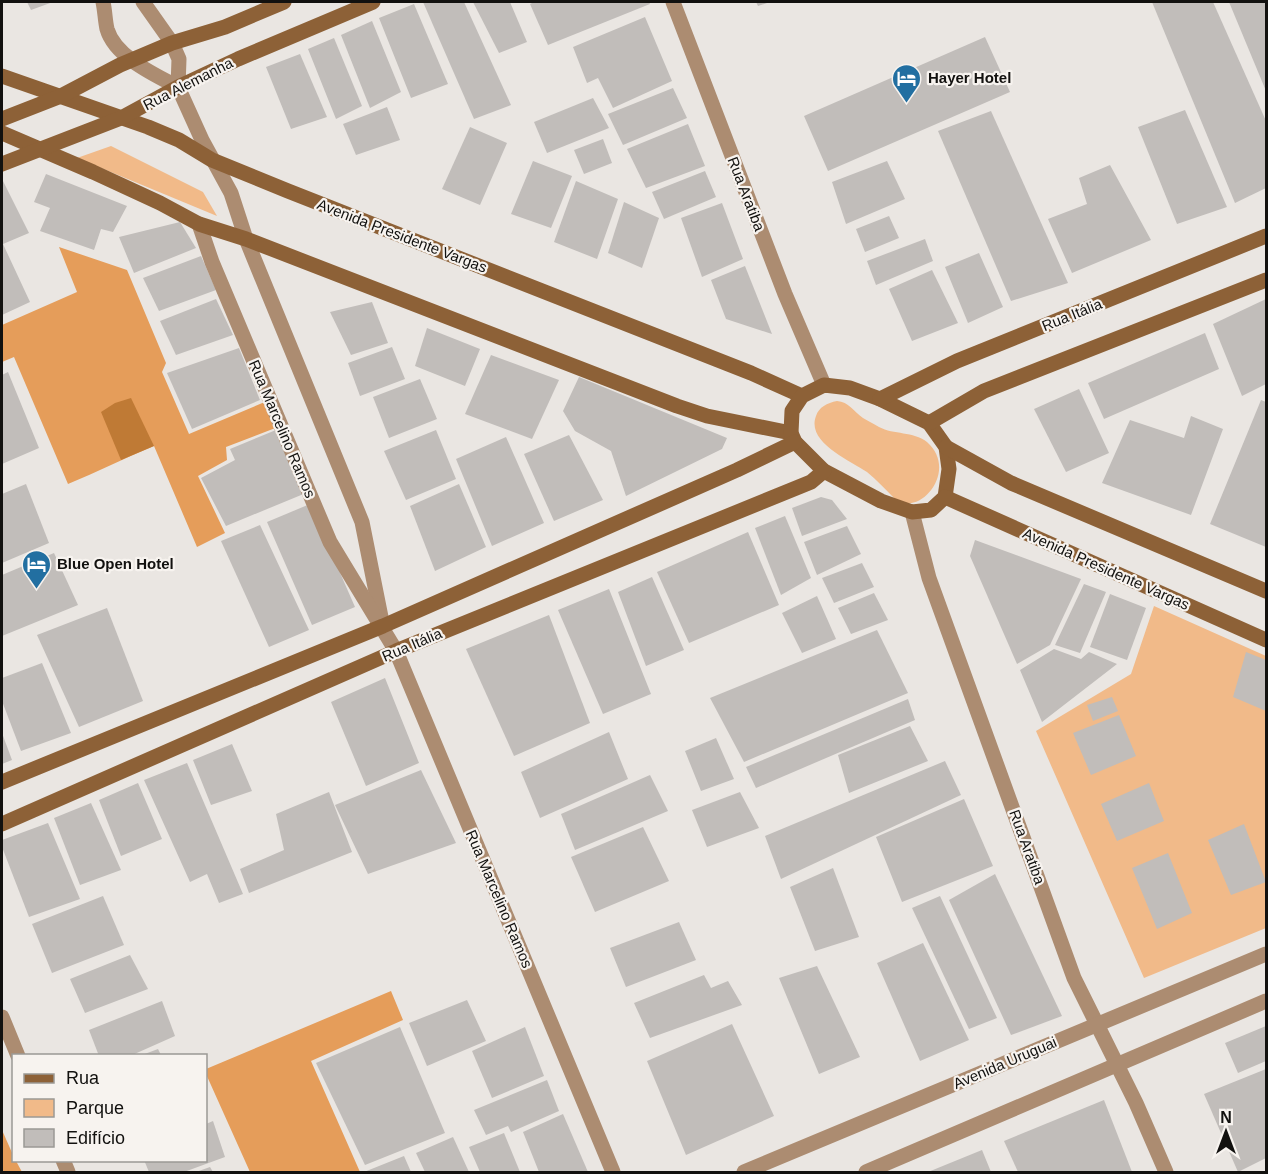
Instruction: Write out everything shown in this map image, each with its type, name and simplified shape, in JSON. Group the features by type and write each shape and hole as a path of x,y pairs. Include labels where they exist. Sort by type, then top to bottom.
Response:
{"main road":[{"path":"2,119 61,96 120,65 172,43 225,27 284,2"},
{"name":"Rua Alemanha","path":"2,164 121,118 238,58 373,2"},
{"name":"Avenida Presidente Vargas","path":"2,76 167,134 212,160 752,373 802,396"},
{"path":"2,133 160,203 200,224 246,239 676,406 793,437 824,471 881,501 912,512 931,510 945,497 949,469 946,447"},
{"name":"Rua Itália","path":"880,399 957,361 1266,236"},
{"path":"929,423 984,391 1266,280"},
{"path":"793,437 792,411 802,396 824,385 849,388 880,399 929,423 946,447 1011,483 1266,591"},
{"name":"Rua Itália","path":"2,782 383,626 737,470 793,437"},
{"name":"Rua Itália","path":"2,824 396,651 811,482 824,471"},
{"name":"Avenida Presidente Vargas","path":"945,497 1266,640"}],"street":[{"path":"103,2 108,32 120,49 132,61 178,87 179,59 172,43 143,2"},
{"name":"Rua Aratiba","path":"673,2 785,294 824,385"},
{"name":"Rua Marcelino Ramos","path":"178,87 212,160 231,193 246,239 362,522 383,626"},
{"name":"Rua Marcelino Ramos","path":"200,224 212,262 330,542 383,626 396,651 613,1173"},
{"name":"Rua Aratiba","path":"912,512 929,578 1074,978 1136,1103 1166,1173"},
{"name":"Avenida Uruguai","path":"744,1173 1266,954"},
{"path":"866,1173 1266,1001"},
{"path":"2,1017 17,1054"}],"green space":[{"path":"111,146 203,192 217,216 77,158"},
{"path":"837,401 848,405 863,418 879,427 916,436 927,442 936,454 939,466 932,489 924,498 914,503 904,503 894,498 867,472 840,456 823,442 817,434 816,416 824,406"},
{"path":"1154,606 1266,656 1266,928 1144,978 1036,731 1131,674"}],"shaded area":[{"path":"59,247 127,270 166,363 162,372 189,434 267,401 278,427 226,447 227,460 198,476 225,533 197,547 154,446 68,484 14,357 2,362 2,325 77,292"},
{"path":"131,398 154,446 121,460 101,412 115,403"},
{"path":"391,991 403,1020 311,1061 360,1172 250,1172 207,1076 207,1069"},
{"path":"2,1130 12,1153 12,1162 17,1162 22,1172 2,1172"}],"building":[{"path":"27,2 53,2 31,10"},
{"path":"423,2 464,2 511,105 474,119"},
{"path":"473,2 510,2 527,42 499,53"},
{"path":"534,2 649,2 650,4 548,45 530,4"},
{"path":"756,2 770,2 758,6"},
{"path":"1152,2 1213,2 1266,121 1266,188 1235,203"},
{"path":"1229,2 1266,2 1266,91"},
{"path":"414,4 448,84 411,98 379,18"},
{"path":"645,17 672,81 613,108 598,78 587,83 573,47"},
{"path":"372,21 401,92 370,108 341,35"},
{"name":"Hayer Hotel","path":"985,37 1010,92 828,171 804,116"},
{"path":"334,38 362,106 336,119 308,49"},
{"path":"300,54 327,117 291,129 266,67"},
{"path":"673,88 687,118 623,145 608,114"},
{"path":"593,98 609,128 547,153 534,122"},
{"path":"387,107 400,140 356,155 343,124"},
{"path":"1185,110 1227,207 1177,224 1138,127"},
{"path":"991,111 1068,283 1011,301 938,131"},
{"path":"688,124 705,166 646,188 627,149"},
{"path":"470,127 507,143 480,205 442,189"},
{"path":"603,139 612,163 584,174 574,150"},
{"path":"533,161 572,176 551,228 511,214"},
{"path":"887,161 905,199 846,224 832,182"},
{"path":"1110,165 1151,240 1072,273 1048,219 1087,204 1079,178"},
{"path":"705,171 716,197 664,219 652,192"},
{"path":"46,174 127,206 113,232 101,229 94,250 40,231 50,208 34,202"},
{"path":"2,181 29,233 3,244 30,302 2,315"},
{"path":"576,181 618,199 597,259 554,242"},
{"path":"624,202 659,218 642,268 608,253"},
{"path":"722,203 743,259 702,277 681,218"},
{"path":"889,216 899,238 865,252 856,229"},
{"path":"180,222 196,248 134,273 119,237"},
{"path":"925,239 933,261 876,285 867,261"},
{"path":"979,253 1003,307 968,323 945,267"},
{"path":"201,256 216,290 159,311 143,278"},
{"path":"745,266 772,334 726,319 711,280"},
{"path":"932,270 958,323 912,341 889,289"},
{"path":"216,299 233,335 176,355 160,321"},
{"path":"1266,299 1266,384 1242,396 1213,324"},
{"path":"372,302 388,343 351,355 330,312"},
{"path":"427,328 480,349 465,386 415,366"},
{"path":"1205,333 1219,369 1104,419 1088,383"},
{"path":"392,347 405,379 360,396 348,363"},
{"path":"239,348 260,400 192,429 167,373"},
{"path":"491,355 559,380 532,439 465,414"},
{"path":"8,372 39,448 2,464 2,375"},
{"path":"579,377 727,438 722,449 626,496 611,451 575,431 563,411"},
{"path":"420,379 437,419 389,438 373,397"},
{"path":"1079,389 1109,453 1066,472 1034,409"},
{"path":"1261,400 1266,402 1266,547 1210,524"},
{"path":"1191,416 1223,429 1191,515 1102,483 1130,420 1184,438"},
{"path":"276,430 306,493 226,526 201,478 235,460 230,449"},
{"path":"436,430 456,479 406,500 384,451"},
{"path":"569,435 603,500 554,521 524,454"},
{"path":"506,437 544,523 492,546 456,459"},
{"path":"26,484 49,543 2,563 2,494"},
{"path":"459,484 486,547 435,571 410,506"},
{"path":"821,497 832,500 847,519 802,536 792,508"},
{"path":"310,504 355,607 312,625 267,522"},
{"path":"785,516 811,578 781,595 755,528"},
{"path":"260,525 309,630 269,647 221,541"},
{"path":"847,526 861,554 817,575 804,542"},
{"path":"748,532 779,605 689,643 657,572"},
{"path":"975,540 1081,579 1050,645 1017,664 970,556"},
{"name":"Blue Open Hotel","path":"54,553 78,605 2,636 2,575"},
{"path":"862,563 874,587 834,603 822,578"},
{"path":"652,577 684,650 646,666 618,592"},
{"path":"1084,584 1106,592 1080,653 1055,645"},
{"path":"609,589 651,694 603,714 558,610"},
{"path":"874,593 888,620 851,634 838,608"},
{"path":"1110,594 1146,608 1127,660 1090,647"},
{"path":"817,596 836,639 802,653 782,613"},
{"path":"107,608 143,701 79,727 37,635"},
{"path":"549,615 590,723 514,756 466,649"},
{"path":"877,630 908,693 744,762 710,698"},
{"path":"1054,649 1081,659 1089,652 1117,664 1042,722 1020,670"},
{"path":"1246,652 1266,660 1266,711 1233,697"},
{"path":"42,663 71,733 21,751 2,701 2,678"},
{"path":"385,678 419,763 366,786 331,702"},
{"path":"1112,697 1118,711 1093,721 1087,705"},
{"path":"908,699 915,720 756,788 746,767"},
{"path":"1119,715 1136,756 1091,775 1073,733"},
{"path":"910,726 928,761 849,793 838,755"},
{"path":"609,732 628,779 540,818 521,772"},
{"path":"2,733 12,760 2,764"},
{"path":"716,738 734,779 701,791 685,751"},
{"path":"232,744 252,791 211,805 193,760"},
{"path":"945,761 961,795 781,879 765,836"},
{"path":"187,763 243,894 219,903 207,874 190,882 144,780"},
{"path":"421,770 456,843 368,874 335,805"},
{"path":"650,775 668,811 575,850 561,814"},
{"path":"138,783 162,839 121,856 99,800"},
{"path":"1149,783 1164,821 1117,841 1101,804"},
{"path":"329,792 352,852 249,893 240,869 284,850 276,814"},
{"path":"740,792 759,828 707,847 692,810"},
{"path":"964,799 993,866 902,902 876,837"},
{"path":"91,803 121,870 80,885 54,818"},
{"path":"48,823 80,899 29,917 2,847 2,840"},
{"path":"1244,824 1266,882 1231,895 1208,840"},
{"path":"643,827 669,881 595,912 571,857"},
{"path":"1168,853 1192,913 1157,929 1132,868"},
{"path":"833,868 859,937 815,951 790,887"},
{"path":"995,874 1062,1016 1011,1035 949,900"},
{"path":"103,896 124,945 52,973 32,924"},
{"path":"940,896 997,1018 969,1029 912,908"},
{"path":"679,922 696,960 626,987 610,948"},
{"path":"923,943 969,1040 920,1061 877,963"},
{"path":"130,955 148,989 85,1013 70,979"},
{"path":"817,966 860,1057 819,1074 779,978"},
{"path":"704,975 711,988 728,981 742,1005 650,1038 634,1003"},
{"path":"467,1000 486,1041 427,1066 409,1023"},
{"path":"162,1001 175,1036 134,1054 98,1054 89,1030"},
{"path":"732,1024 774,1116 686,1155 647,1061"},
{"path":"1266,1026 1266,1061 1238,1073 1225,1043"},
{"path":"400,1027 445,1133 365,1165 316,1063"},
{"path":"525,1027 544,1076 492,1098 472,1051"},
{"path":"158,1049 160,1054 145,1054"},
{"path":"1266,1069 1266,1158 1238,1172 1204,1094"},
{"path":"547,1080 559,1111 511,1132 508,1126 486,1135 474,1110"},
{"path":"1104,1100 1132,1172 1018,1172 1004,1141"},
{"path":"563,1114 588,1172 539,1172 523,1132"},
{"path":"213,1121 225,1157 184,1172 149,1172 145,1162 207,1162 207,1124"},
{"path":"504,1133 520,1172 480,1172 469,1147"},
{"path":"453,1137 469,1172 425,1172 416,1153"},
{"path":"982,1150 991,1172 928,1172"},
{"path":"404,1156 411,1172 364,1172"},
{"path":"210,1167 213,1172 196,1172"}],"place":[{"name":"Hayer Hotel","path":"907,104"},
{"name":"Blue Open Hotel","path":"36,590"}]}
